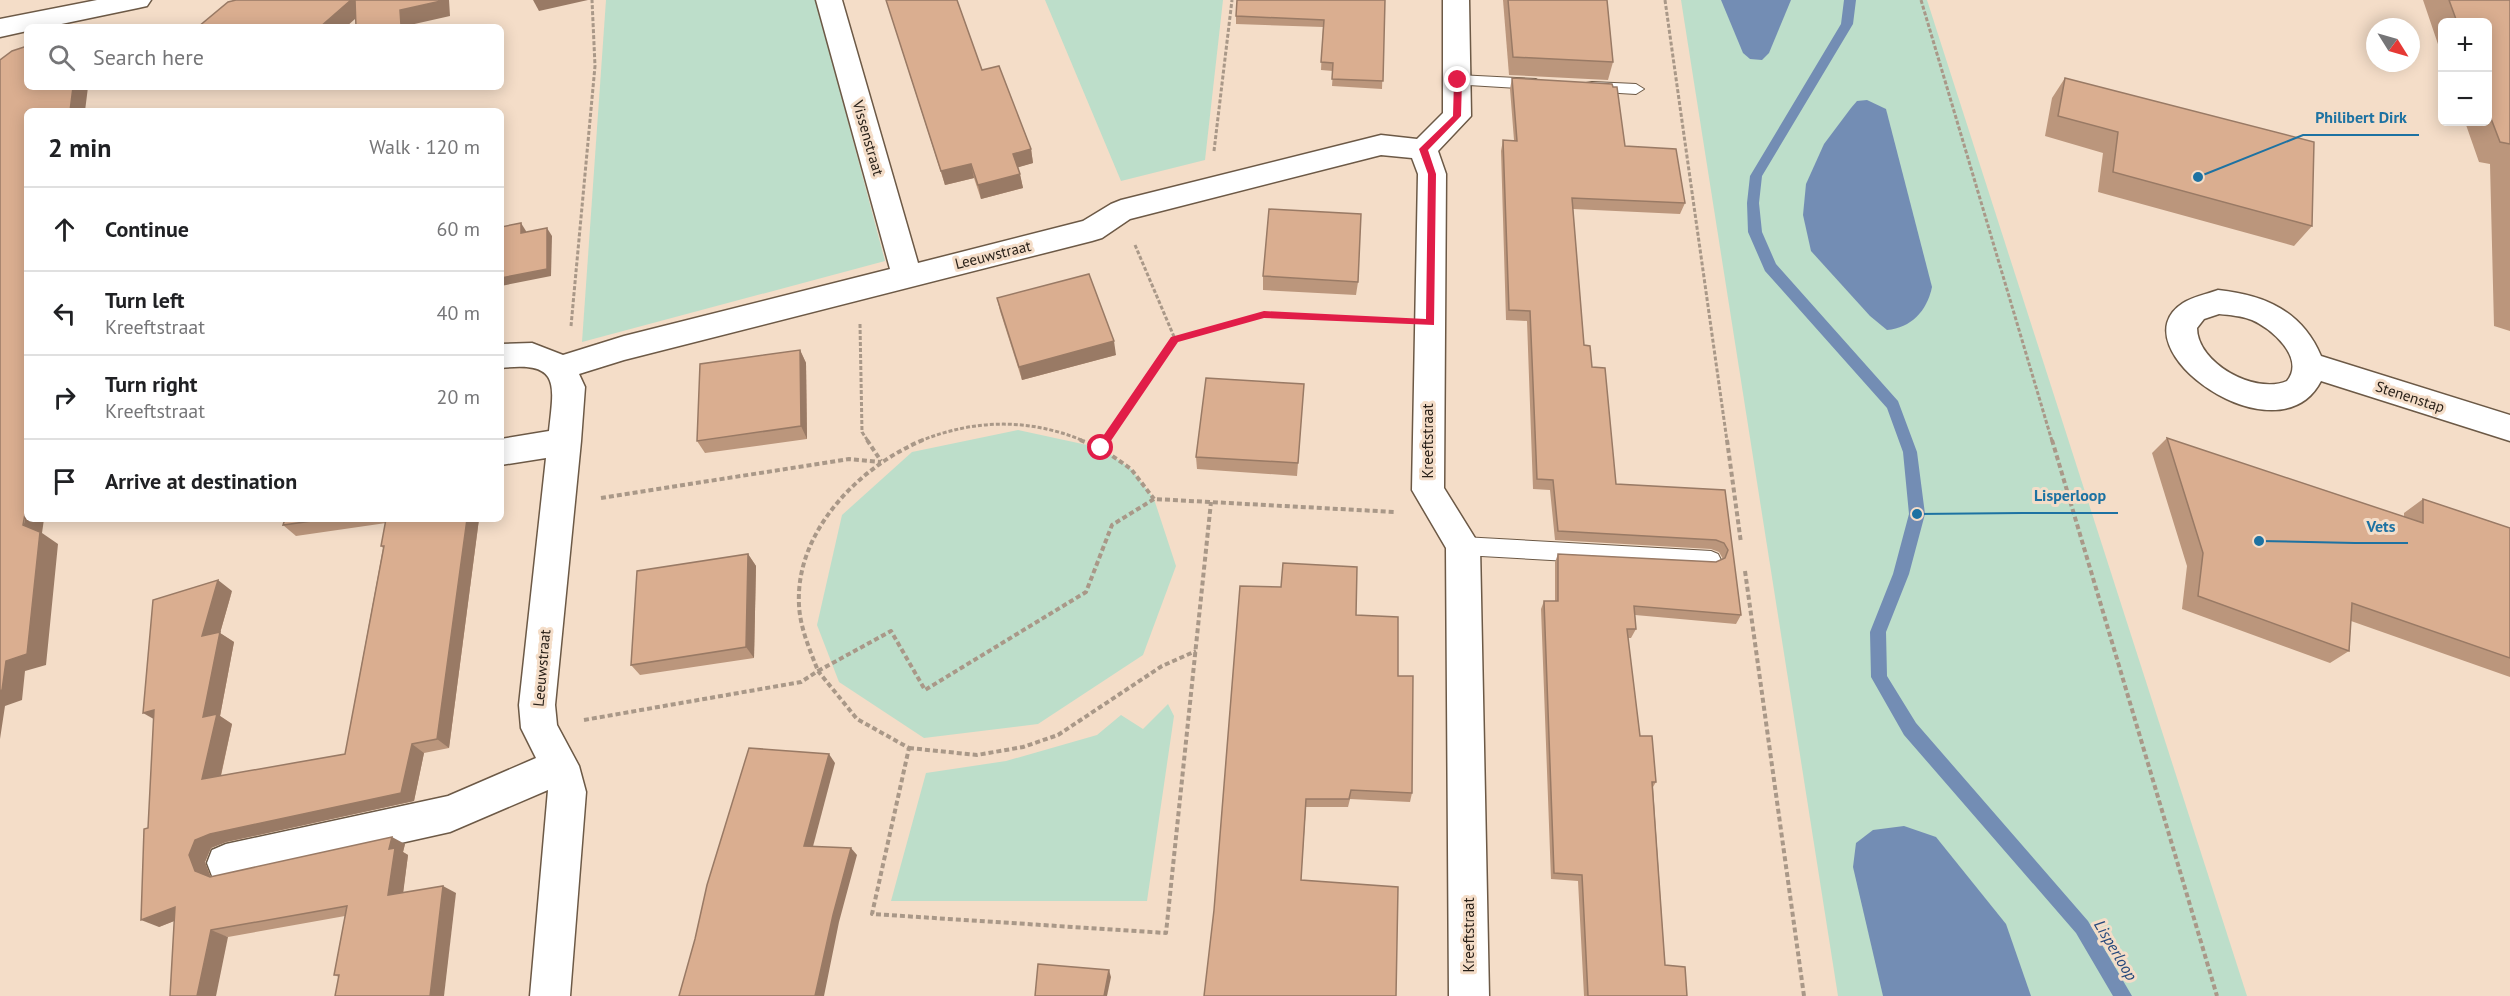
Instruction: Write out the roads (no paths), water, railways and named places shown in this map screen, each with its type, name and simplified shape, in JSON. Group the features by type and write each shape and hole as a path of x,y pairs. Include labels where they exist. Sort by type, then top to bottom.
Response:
{"street":[{"path":"0,28 138,0"},
{"name":"Vissenstraat","path":"829,0 907,276"},
{"path":"1423,149 1457,116 1456,0"},
{"name":"Leeuwstraat","path":"550,996 567,792 560,766 539,728 537,705 569,387 560,368 624,348 1092,230 1121,211 1209,188 1381,145 1423,149"},
{"name":"Kreeftstraat","path":"1423,149 1432,174 1428,490 1463,546 1469,996"},
{"path":"504,356 526,352 538,354 560,368"},
{"name":"Stenenstap","path":"2309,365 2510,428"},
{"path":"504,451 565,441"},
{"path":"226,863 450,814 560,766"}],"lane":[{"path":"1458,80 1553,85"},
{"path":"1576,86 1636,89"},
{"path":"1463,546 1712,560"}],"water":[{"path":"1721,0 1791,0 1769,53 1762,60 1750,59 1743,53"},
{"path":"1867,100 1886,109 1932,287 1926,304 1917,317 1903,326 1887,330 1870,316 1811,251 1803,215 1806,184 1824,144 1857,101"},
{"path":"1904,826 1936,837 2006,924 2031,996 1883,996 1853,867 1856,843 1873,830"}],"waterway":[{"name":"Lisperloop","path":"1850,0 1847,24 1756,176 1753,203 1755,232 1770,267 1893,405 1910,452 1917,514 1901,574 1878,632 1879,677 1910,729 2082,927 2123,996"}],"place":[{"name":"Philibert Dirk","path":"2198,177"},
{"name":"Lisperloop","path":"1917,514"},
{"name":"Vets","path":"2259,541"}]}
